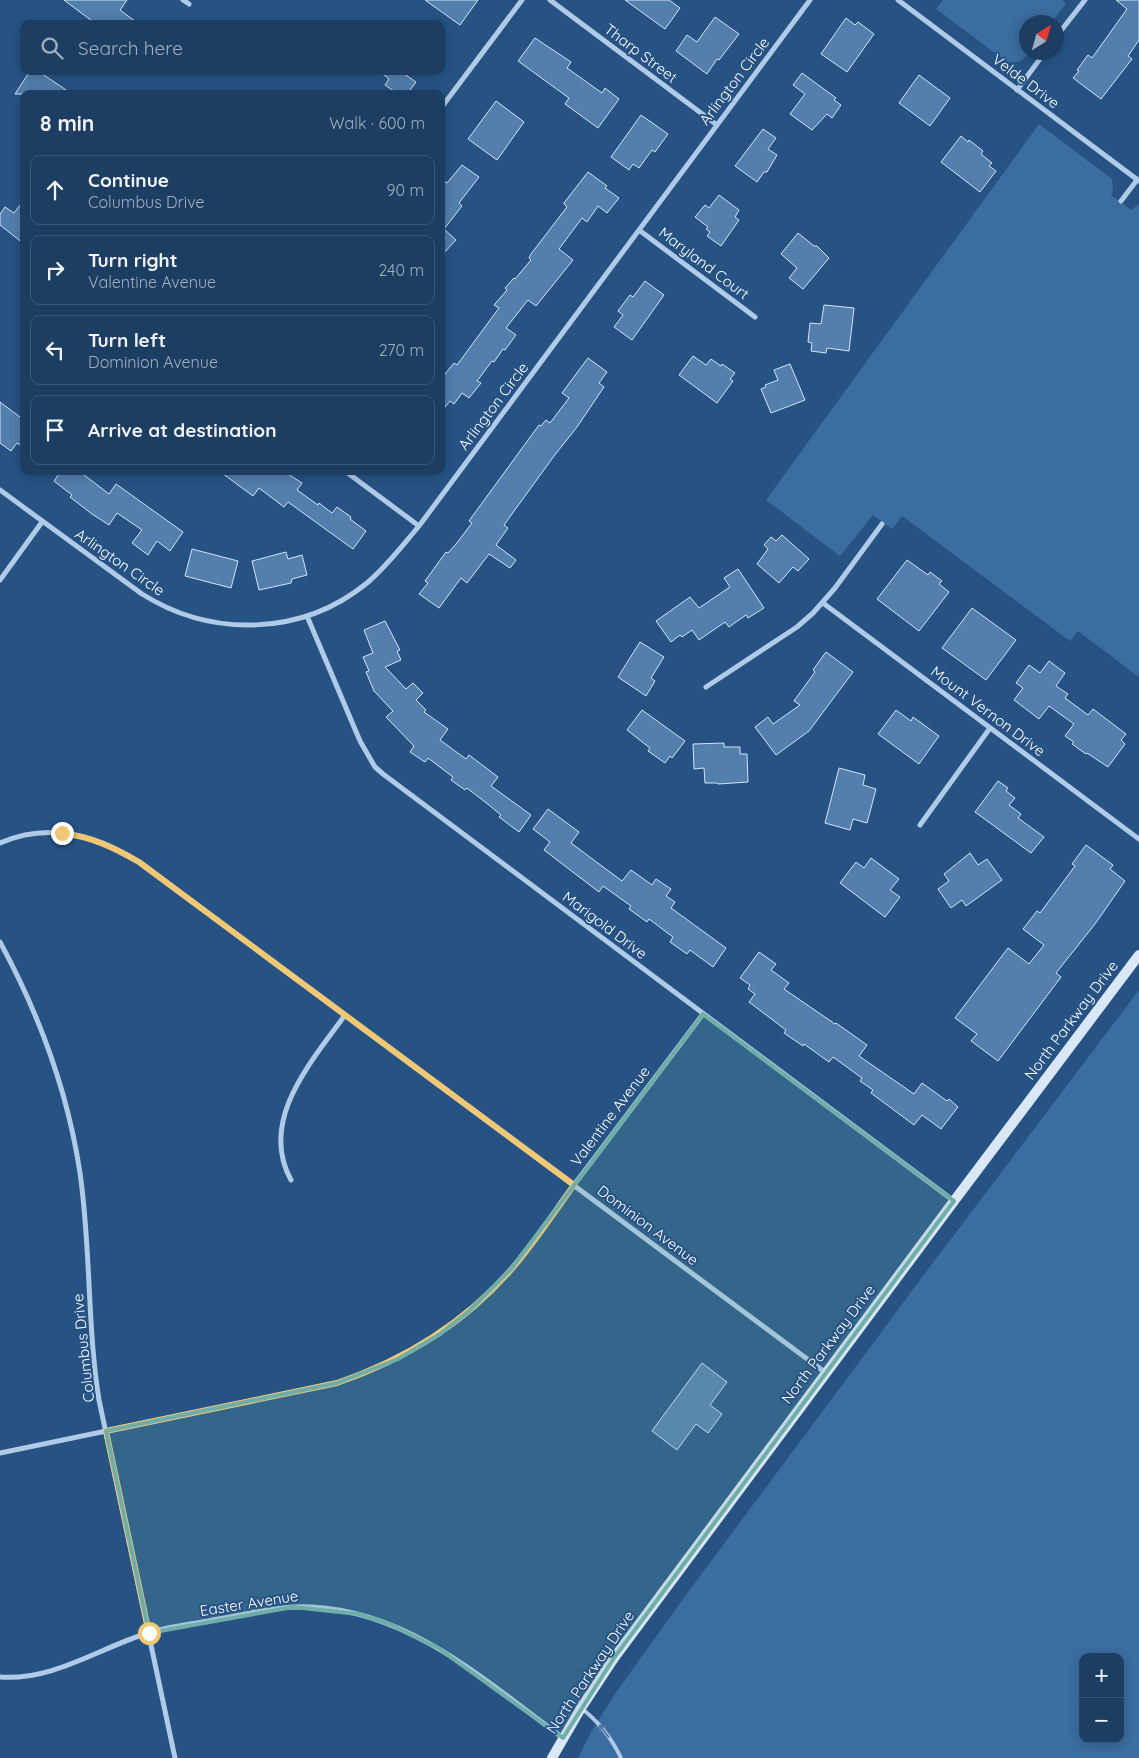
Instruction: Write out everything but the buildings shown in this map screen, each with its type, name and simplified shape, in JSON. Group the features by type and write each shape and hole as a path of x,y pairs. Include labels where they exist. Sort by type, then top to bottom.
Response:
{"main road":[{"name":"North Parkway Drive","path":"552,1758 581,1708 614,1658 1139,956"}],"street":[{"path":"183,0 189,4"},
{"path":"445,103 522,0"},
{"name":"Tharp Street","path":"550,0 717,125"},
{"name":"Arlington Circle","path":"0,490 142,594 157,604 190,617 209,622 241,625 271,624 307,616 337,602 368,582 388,564 418,526 810,0"},
{"name":"Velde Drive","path":"898,0 1138,180"},
{"path":"1064,27 1085,0"},
{"path":"1017,90 1039,60"},
{"path":"1121,202 1138,180"},
{"name":"Maryland Court","path":"639,230 755,317"},
{"path":"350,475 418,526"},
{"path":"0,580 42,522"},
{"path":"706,687 797,627 823,603 882,524"},
{"name":"Mount Vernon Drive","path":"823,603 1139,839"},
{"name":"Marigold Drive","path":"307,616 360,741 379,771 954,1201"},
{"path":"920,825 990,728"},
{"name":"Dominion Avenue","path":"0,843 37,833 62,833 101,842 139,862 826,1373"},
{"name":"Columbus Drive","path":"0,942 25,992 55,1069 73,1133 83,1199 94,1363 100,1400 175,1758"},
{"name":"Valentine Avenue","path":"0,1453 337,1383 367,1373 440,1334 495,1287 528,1248 703,1014"},
{"path":"291,1180 281,1154 280,1136 285,1115 303,1073 345,1015"},
{"name":"Easter Avenue","path":"0,1677 38,1674 59,1668 149,1633 250,1613 293,1607 325,1608 358,1614 389,1624 422,1639 438,1648 563,1738"}],"lane":[{"path":"581,1708 594,1718 621,1758"}],"highlighted area":[{"path":"703,1014 954,1201 614,1658 563,1738 438,1648 389,1624 358,1614 293,1607 149,1633 106,1431 337,1383 398,1359 440,1334 469,1311 511,1269"}],"shaded area":[{"path":"943,0 1062,0 1066,3 1057,15 1019,15 1019,60 1021,60 1014,63 1007,62 936,9"},
{"path":"1039,124 1112,179 1113,190 1111,195 1131,210 1139,204 1139,677 1078,631 1070,641 902,516 892,529 873,515 840,556 766,500"},
{"path":"1139,990 1139,1758 578,1758 591,1732 617,1691 683,1599"}],"route":[{"path":"62,833 101,842 139,862 574,1185 528,1248 495,1287 454,1324 398,1358 367,1373 337,1383 106,1431 149,1633"}]}
